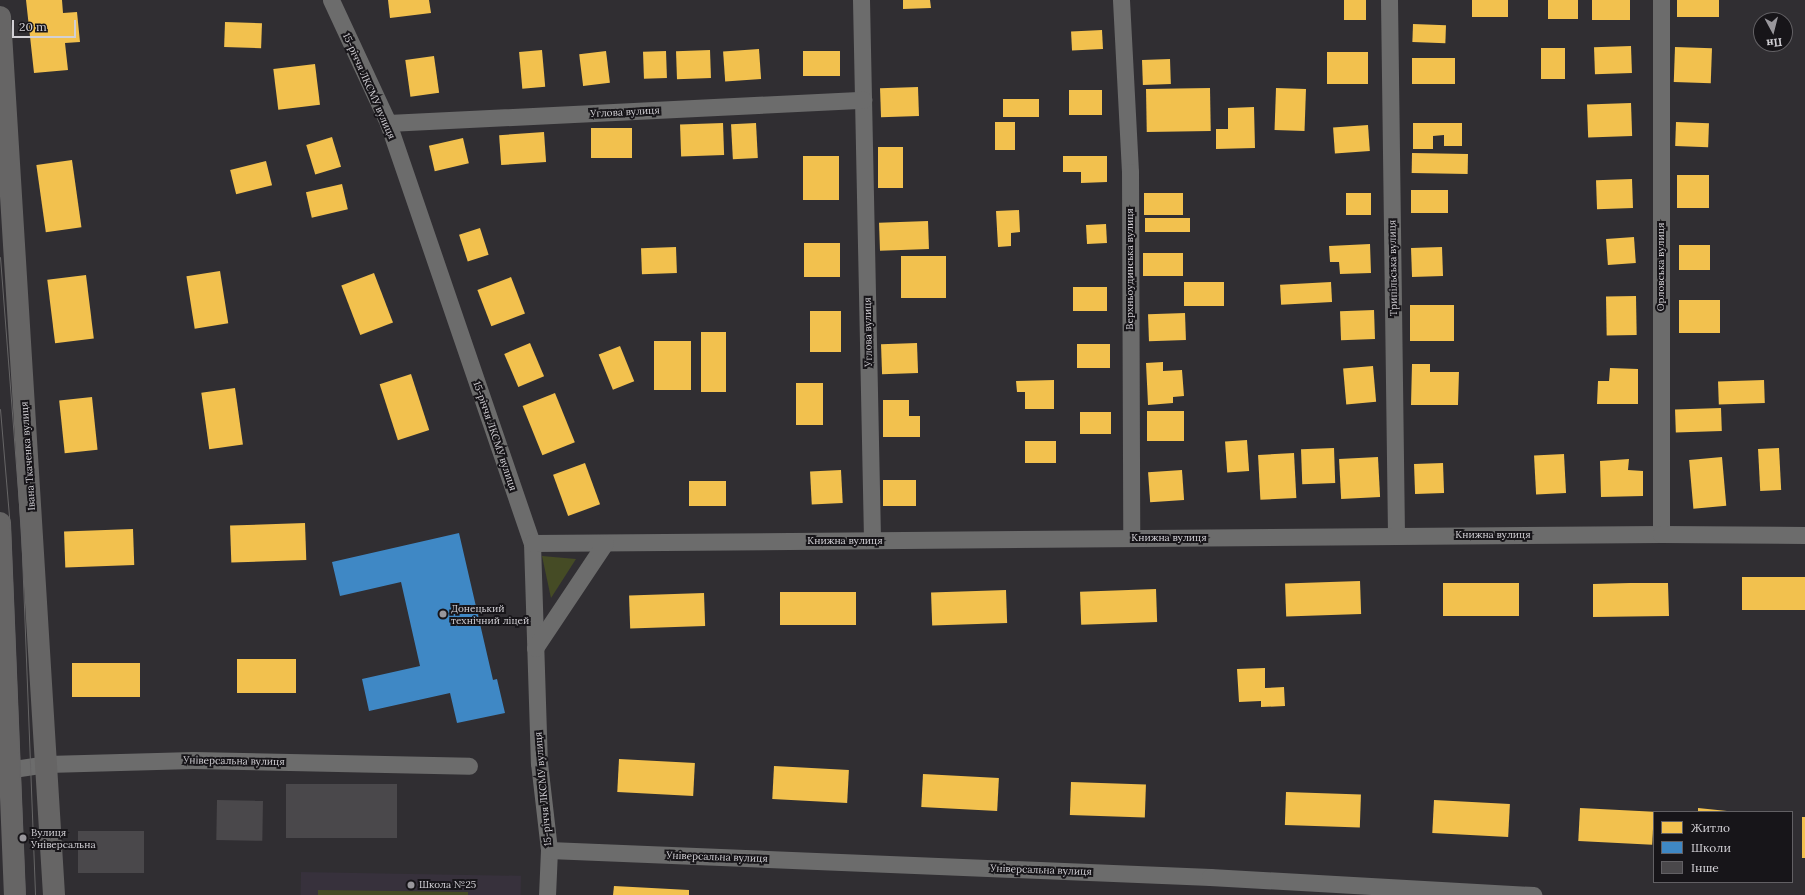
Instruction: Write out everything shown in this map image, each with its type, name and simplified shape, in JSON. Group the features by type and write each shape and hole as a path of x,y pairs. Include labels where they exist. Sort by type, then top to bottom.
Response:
{"main road":[{"name":"Івана Ткаченка вулиця","path":"0,17 54,895"},
{"path":"0,523 5,769 15,895"}],"street":[{"name":"15-річчя ЛКСМУ вулиця","path":"331,0 388,123 532,543 539,763 549,850 547,895"},
{"name":"Углова вулиця","path":"861,0 872,540"},
{"name":"Верхньоудинська вулиця","path":"1121,0 1130,172 1131,538"},
{"name":"Трипільська вулиця","path":"1389,0 1396,536"},
{"name":"Орловська вулиця","path":"1661,0 1661,534"},
{"name":"Углова вулиця","path":"388,123 863,100"},
{"name":"Книжна вулиця","path":"532,543 1661,534 1805,535"},
{"path":"535,648 605,543"},
{"name":"Універсальна вулиця","path":"5,769 47,764 193,760 469,766"},
{"name":"Універсальна вулиця","path":"549,850 1210,877 1533,895"}],"shaded area":[{"name":"Школа №25","path":"301,872 521,876 521,895 301,895"}],"green space":[{"path":"542,556 576,559 551,598"},
{"path":"318,890 468,892 468,895 318,895"}],"building: Житло":[{"path":"26,0 62,0 63,13 77,12 80,42 65,43 68,70 34,73"},
{"path":"388,0 429,0 431,13 390,18"},
{"path":"903,0 930,0 931,8 903,9"},
{"path":"1344,0 1366,0 1366,20 1344,20"},
{"path":"1472,0 1508,0 1508,17 1472,17"},
{"path":"1548,0 1578,0 1578,19 1548,19"},
{"path":"1592,0 1630,0 1630,20 1592,20"},
{"path":"1677,0 1719,0 1719,17 1677,17"},
{"path":"225,22 262,23 261,48 224,47"},
{"path":"1413,24 1446,25 1445,43 1412,42"},
{"path":"1102,30 1103,49 1072,51 1071,32"},
{"path":"1631,46 1632,73 1595,74 1594,47"},
{"path":"1675,47 1712,48 1711,83 1674,82"},
{"path":"1541,48 1565,48 1565,79 1541,79"},
{"path":"759,49 761,79 725,81 723,52"},
{"path":"542,50 545,87 522,89 519,52"},
{"path":"710,50 711,78 677,79 676,51"},
{"path":"606,51 610,83 583,86 579,54"},
{"path":"666,51 667,78 644,79 643,52"},
{"path":"803,51 840,51 840,76 803,76"},
{"path":"1327,52 1368,52 1368,84 1327,84"},
{"path":"434,56 439,93 410,97 405,60"},
{"path":"1412,58 1455,58 1455,84 1412,84"},
{"path":"1170,59 1171,84 1143,85 1142,60"},
{"path":"315,64 320,105 278,110 273,69"},
{"path":"918,87 919,116 881,117 880,88"},
{"path":"1210,88 1211,131 1147,132 1146,89"},
{"path":"1276,88 1306,89 1305,131 1275,130"},
{"path":"1069,90 1102,90 1102,115 1069,115"},
{"path":"1003,99 1039,99 1039,117 1003,117"},
{"path":"1631,103 1632,136 1588,138 1587,105"},
{"path":"1254,107 1255,148 1216,149 1216,129 1228,129 1228,108"},
{"path":"995,122 1015,122 1015,150 995,150"},
{"path":"1676,122 1709,123 1708,147 1675,146"},
{"path":"723,123 724,155 681,156 680,125"},
{"path":"756,123 758,158 733,159 731,124"},
{"path":"1413,123 1462,123 1462,146 1444,146 1444,135 1433,136 1433,149 1413,149"},
{"path":"1368,125 1370,151 1335,153 1333,127"},
{"path":"591,128 632,128 632,158 591,158"},
{"path":"544,132 546,162 501,165 499,135"},
{"path":"332,137 341,167 315,175 306,145"},
{"path":"463,138 469,163 435,171 429,146"},
{"path":"878,147 903,147 903,188 878,188"},
{"path":"1412,153 1468,154 1468,174 1412,173"},
{"path":"803,156 839,156 839,200 803,200"},
{"path":"1063,156 1107,156 1107,182 1081,183 1081,172 1063,172"},
{"path":"72,160 81,227 46,232 36,165"},
{"path":"266,161 272,185 236,194 230,170"},
{"path":"1677,175 1709,175 1709,208 1677,208"},
{"path":"1632,179 1633,208 1597,209 1596,180"},
{"path":"342,184 348,209 312,218 306,192"},
{"path":"1411,190 1448,190 1448,213 1411,213"},
{"path":"1144,193 1183,193 1183,215 1144,215"},
{"path":"1346,193 1371,193 1371,215 1346,215"},
{"path":"1019,210 1020,232 1011,233 1011,246 998,247 996,211"},
{"path":"1145,218 1190,218 1190,232 1145,232"},
{"path":"928,221 929,249 880,251 879,223"},
{"path":"1106,224 1107,243 1087,244 1086,225"},
{"path":"480,228 489,255 468,261 459,235"},
{"path":"1634,237 1636,263 1608,265 1606,239"},
{"path":"804,243 840,243 840,277 804,277"},
{"path":"1370,244 1371,273 1340,274 1339,262 1330,262 1329,246"},
{"path":"1679,245 1710,245 1710,270 1679,270"},
{"path":"676,247 677,273 642,274 641,248"},
{"path":"1442,247 1443,276 1412,277 1411,248"},
{"path":"1143,253 1183,253 1183,276 1143,276"},
{"path":"901,256 946,256 946,298 901,298"},
{"path":"220,271 228,323 195,329 186,276"},
{"path":"374,273 393,322 360,335 341,286"},
{"path":"86,275 94,339 55,343 47,280"},
{"path":"511,277 525,313 491,326 477,290"},
{"path":"1184,282 1224,282 1224,306 1184,306"},
{"path":"1331,282 1332,302 1281,305 1280,285"},
{"path":"1073,287 1107,287 1107,311 1073,311"},
{"path":"1636,296 1637,335 1607,336 1606,297"},
{"path":"1679,300 1720,300 1720,333 1679,333"},
{"path":"1410,305 1454,305 1454,341 1410,341"},
{"path":"1374,310 1375,339 1341,340 1340,311"},
{"path":"810,311 841,311 841,352 810,352"},
{"path":"1185,313 1186,340 1149,341 1148,314"},
{"path":"701,332 726,332 726,392 701,392"},
{"path":"654,341 691,341 691,390 654,390"},
{"path":"530,343 544,376 518,387 504,354"},
{"path":"917,343 918,373 882,374 881,344"},
{"path":"1077,344 1110,344 1110,368 1077,368"},
{"path":"620,346 634,381 613,390 599,355"},
{"path":"1163,362 1163,371 1182,370 1184,396 1173,397 1173,403 1148,405 1146,363"},
{"path":"1412,364 1430,364 1430,372 1459,372 1458,405 1411,405"},
{"path":"1373,366 1376,402 1346,404 1343,369"},
{"path":"1610,368 1638,369 1638,404 1597,404 1598,381 1609,381"},
{"path":"411,374 429,430 398,440 380,384"},
{"path":"1054,380 1054,409 1025,409 1025,392 1017,392 1016,381"},
{"path":"1764,380 1765,403 1719,405 1718,382"},
{"path":"796,383 823,383 823,425 796,425"},
{"path":"235,388 243,444 209,449 201,393"},
{"path":"555,393 575,442 542,455 523,406"},
{"path":"92,397 98,450 65,453 59,400"},
{"path":"883,400 909,400 909,416 920,416 920,437 883,437"},
{"path":"1721,408 1722,431 1676,433 1675,410"},
{"path":"1147,411 1184,411 1184,441 1147,441"},
{"path":"1080,412 1111,412 1111,434 1080,434"},
{"path":"1247,440 1249,471 1227,472 1225,442"},
{"path":"1025,441 1056,441 1056,463 1025,463"},
{"path":"1334,448 1335,483 1302,484 1301,449"},
{"path":"1779,448 1781,490 1760,491 1758,449"},
{"path":"1294,453 1296,498 1260,500 1258,455"},
{"path":"1564,454 1566,493 1536,495 1534,456"},
{"path":"1378,457 1380,497 1341,499 1339,459"},
{"path":"1722,457 1726,506 1693,509 1689,460"},
{"path":"1629,459 1628,470 1643,471 1643,496 1601,497 1600,461"},
{"path":"585,463 600,504 568,516 553,475"},
{"path":"1443,463 1444,493 1415,494 1414,464"},
{"path":"841,470 843,503 812,505 810,472"},
{"path":"1182,470 1184,500 1150,502 1148,472"},
{"path":"883,480 916,480 916,506 883,506"},
{"path":"689,481 726,481 726,506 689,506"},
{"path":"305,523 306,560 231,563 230,526"},
{"path":"133,529 134,565 65,567 64,531"},
{"path":"1742,577 1805,577 1805,610 1742,610"},
{"path":"1360,581 1361,614 1286,617 1285,584"},
{"path":"1443,583 1519,583 1519,616 1443,616"},
{"path":"1668,583 1669,616 1593,617 1593,584"},
{"path":"1156,589 1157,622 1081,625 1080,592"},
{"path":"1006,590 1007,623 932,626 931,593"},
{"path":"780,592 856,592 856,625 780,625"},
{"path":"704,593 705,626 630,629 629,596"},
{"path":"237,659 296,659 296,693 237,693"},
{"path":"72,663 140,663 140,697 72,697"},
{"path":"1265,668 1265,688 1284,687 1285,706 1261,707 1261,701 1239,702 1237,669"},
{"path":"619,759 695,763 693,796 617,792"},
{"path":"774,766 849,770 847,803 772,799"},
{"path":"923,774 999,778 997,811 921,807"},
{"path":"1071,782 1146,785 1145,818 1070,815"},
{"path":"1286,792 1361,795 1360,828 1285,825"},
{"path":"1434,800 1510,804 1508,837 1432,833"},
{"path":"1580,808 1653,812 1652,845 1578,841"},
{"path":"1698,808 1727,811 1698,811"},
{"path":"1802,817 1805,817 1805,858 1802,858"},
{"path":"614,886 689,890 689,895 613,895"}],"building: Школи":[{"name":"Донецький технічний ліцей","path":"459,533 493,680 497,679 505,713 457,723 450,693 369,711 362,679 420,666 401,582 340,596 332,562"}],"building: Інше":[{"path":"286,784 397,784 397,838 286,838"},
{"path":"217,800 263,801 262,841 216,840"},
{"path":"78,831 144,831 144,873 78,873"}],"tram line":[{"path":"0,257 21,529 35,895"},
{"path":"0,409 10,529 25,895"}],"place":[{"name":"Донецький технічний ліцей","path":"443,614"},
{"name":"Вулиця Універсальна","path":"23,838"},
{"name":"Школа №25","path":"411,885"}]}
